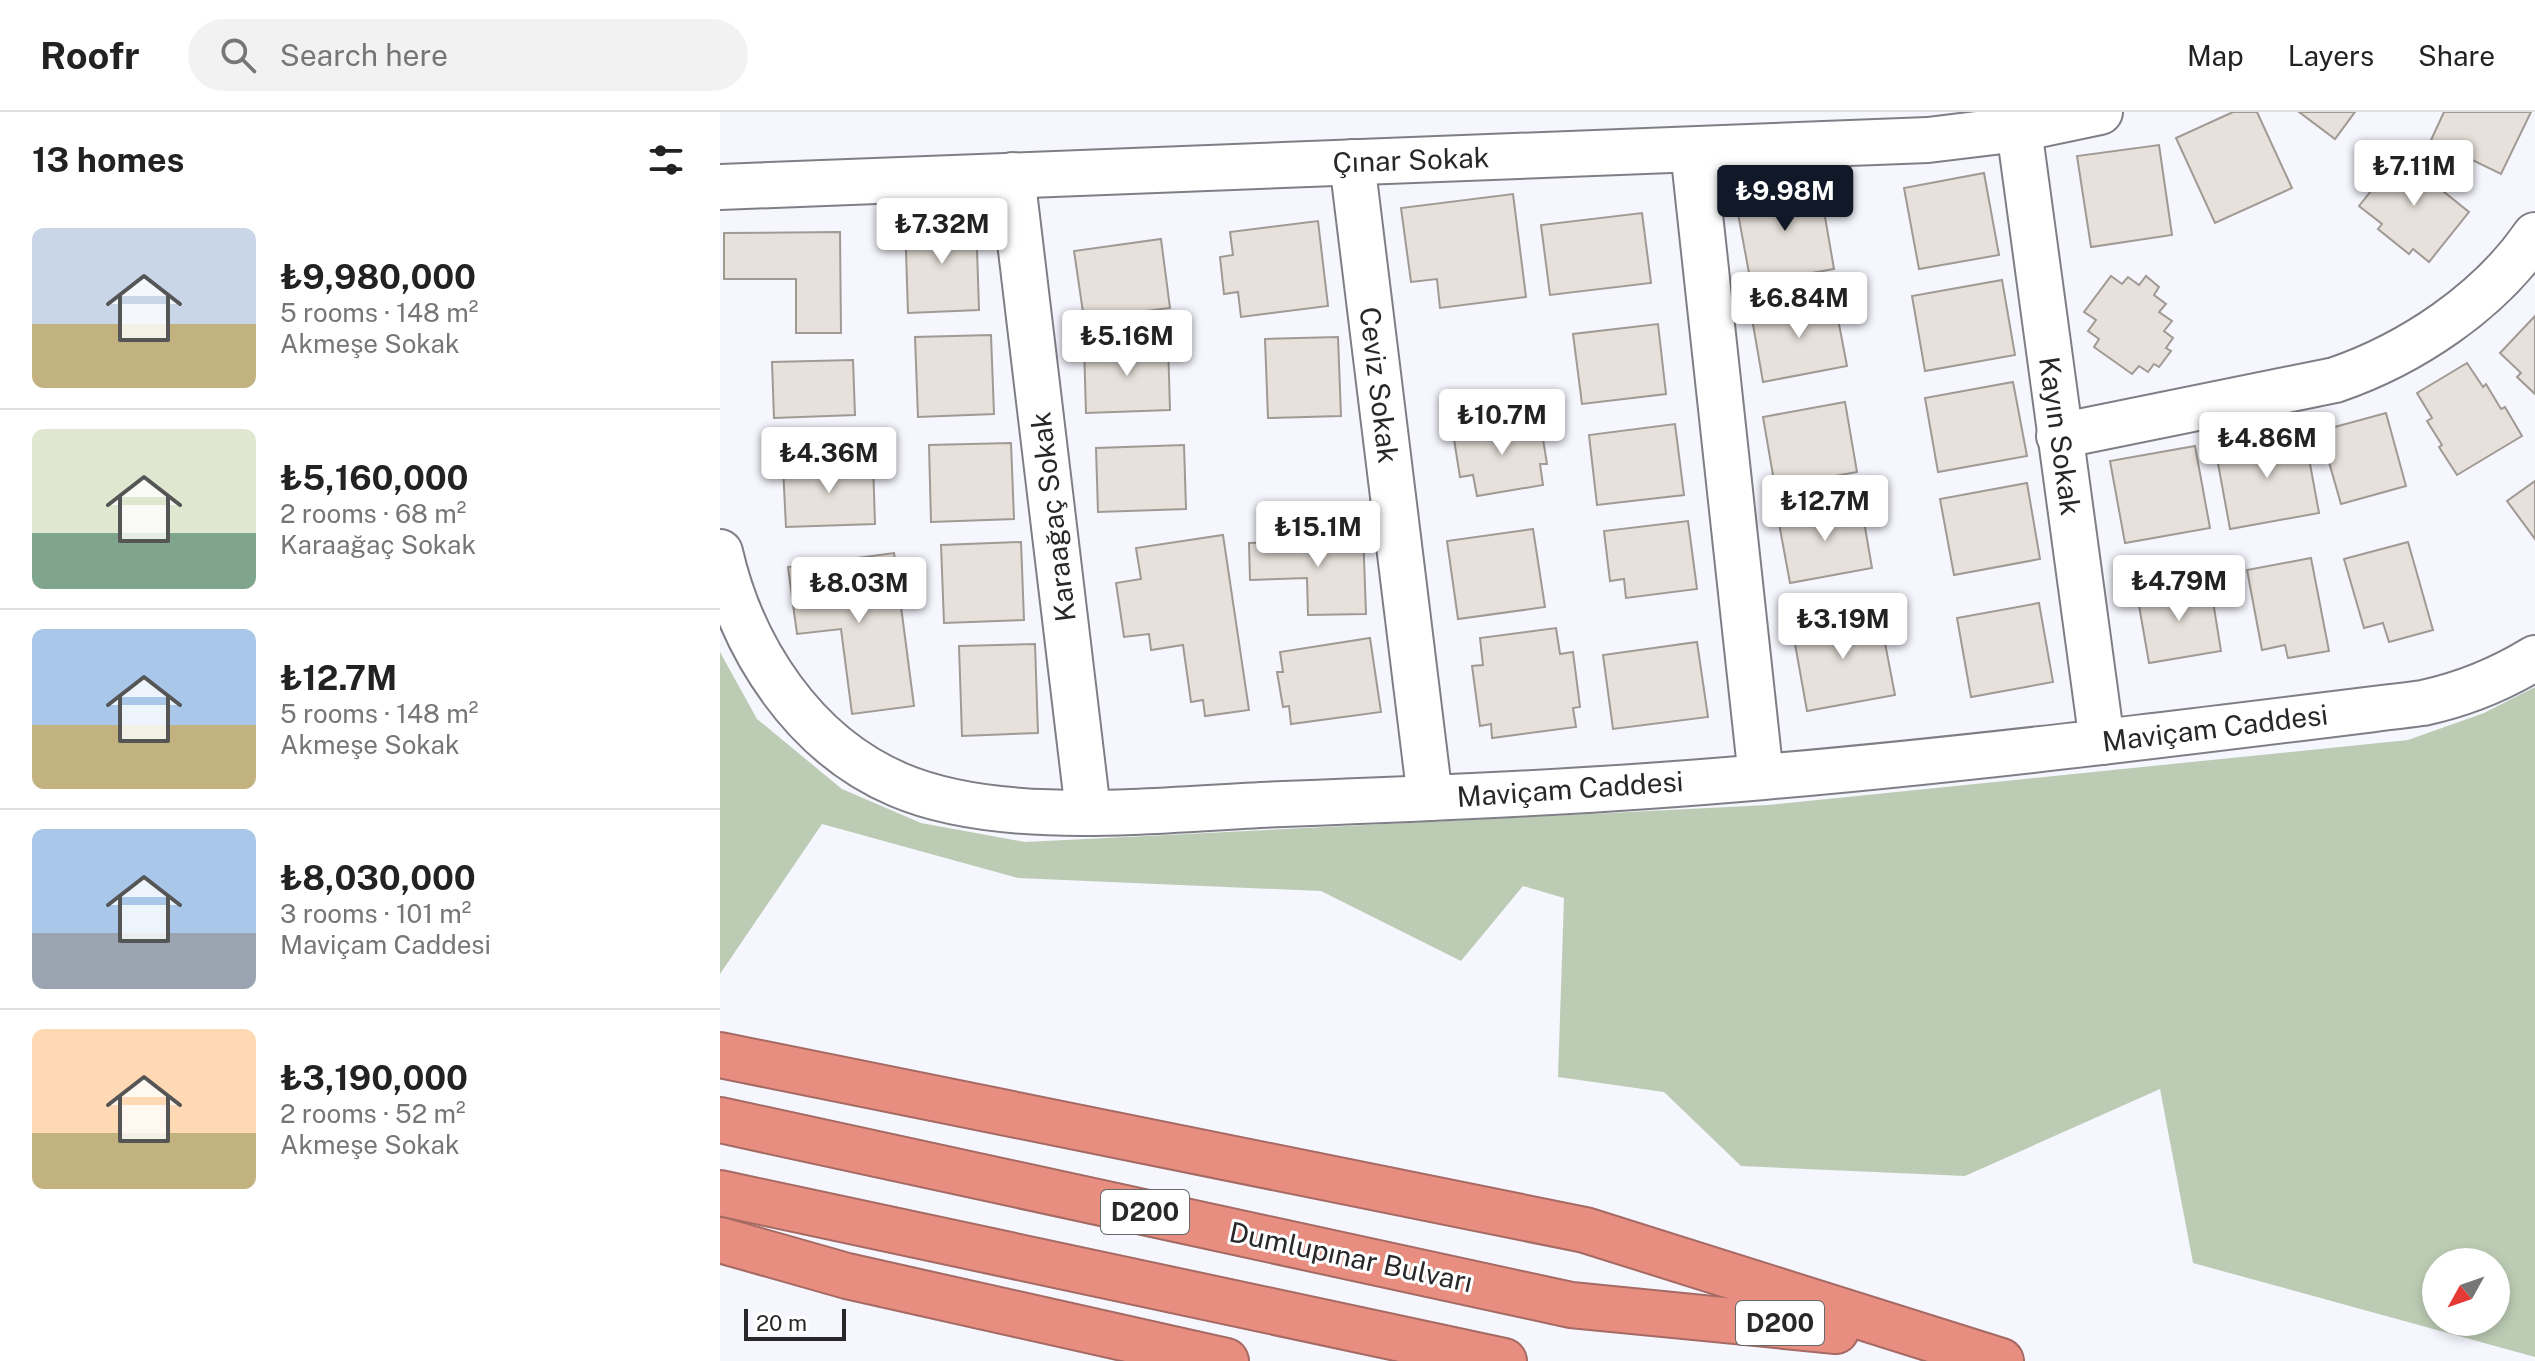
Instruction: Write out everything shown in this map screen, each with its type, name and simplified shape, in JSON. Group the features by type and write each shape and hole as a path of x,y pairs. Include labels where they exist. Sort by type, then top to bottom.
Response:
{"highway":[{"path":"720,1055 1585,1230 2001,1361"},
{"name":"Dumlupınar Bulvarı","path":"720,1120 1571,1305 1811,1326 1987,1361"},
{"name":"D200","path":"720,1193 1504,1361"},
{"path":"720,1240 847,1276 1226,1361"}],"street":[{"name":"Çınar Sokak","path":"720,187 1693,150 1880,127 2019,129 2100,112"},
{"name":"Kayın Sokak","path":"2019,129 2102,742"},
{"path":"1693,150 1761,777"},
{"name":"Ceviz Sokak","path":"1352,162 1430,798"},
{"name":"Karaağaç Sokak","path":"1012,175 1088,811"},
{"path":"2059,436 2335,380 2376,366 2411,346 2472,300 2521,256 2535,235"},
{"name":"Maviçam Caddesi","path":"720,552 740,621 769,671 821,732 871,771 898,785 961,802 1026,810 1088,811 1430,798 1761,777 2102,742 2423,703 2464,694 2503,678 2535,658"}],"green space":[{"path":"720,652 757,719 842,789 921,823 1025,842 1768,805 2408,740 2484,713 2535,687 2535,1357 2459,1336 2510,1336 2510,1248 2422,1248 2422,1326 2193,1263 2160,1089 1965,1176 1741,1166 1664,1092 1558,1077 1564,898 1523,886 1461,961 1321,891 1018,878 822,824 720,974"}],"building":[{"path":"2233,112 2257,112 2292,188 2215,223 2176,138"},
{"path":"2299,112 2355,112 2335,139"},
{"path":"2444,112 2531,112 2501,174 2431,140"},
{"path":"2159,145 2172,235 2091,247 2077,156"},
{"path":"2410,153 2439,176 2433,183 2469,212 2429,262 2413,249 2409,254 2378,229 2382,224 2359,206 2399,156 2405,160"},
{"path":"1984,173 1999,255 1919,269 1904,188"},
{"path":"1819,182 1834,269 1751,284 1735,197"},
{"path":"1513,194 1526,297 1440,308 1437,279 1411,282 1401,208"},
{"path":"1642,213 1651,283 1550,295 1541,225"},
{"path":"976,219 979,310 908,313 905,221"},
{"path":"1318,221 1328,306 1241,317 1238,292 1224,294 1220,257 1233,255 1230,232"},
{"path":"840,232 841,333 796,333 796,279 724,279 724,233"},
{"path":"1161,239 1170,308 1084,319 1074,251"},
{"path":"2111,276 2122,284 2128,277 2139,285 2146,276 2159,287 2154,295 2166,304 2159,312 2172,321 2164,331 2173,338 2166,348 2171,351 2159,367 2154,364 2148,372 2139,366 2132,374 2094,347 2099,339 2088,331 2096,320 2084,312"},
{"path":"2002,280 2015,355 1925,371 1912,296"},
{"path":"1834,298 1847,366 1763,382 1751,313"},
{"path":"2535,316 2535,394 2517,377 2521,373 2500,353"},
{"path":"1658,324 1666,394 1582,404 1573,334"},
{"path":"991,335 994,414 918,417 915,337"},
{"path":"1338,337 1341,416 1268,418 1265,339"},
{"path":"1168,343 1170,410 1086,413 1084,346"},
{"path":"853,360 855,415 774,418 772,362"},
{"path":"2467,363 2483,387 2486,384 2501,409 2505,407 2522,436 2457,475 2439,447 2442,445 2427,421 2432,418 2417,393"},
{"path":"2013,382 2027,456 1938,472 1925,398"},
{"path":"1845,402 1857,472 1775,487 1763,417"},
{"path":"2386,413 2406,486 2341,504 2320,431"},
{"path":"1540,420 1547,464 1540,464 1543,485 1477,496 1473,475 1460,477 1453,433"},
{"path":"1675,424 1684,495 1597,505 1589,435"},
{"path":"2304,431 2319,513 2230,529 2215,447"},
{"path":"1011,443 1014,519 931,522 929,445"},
{"path":"1184,445 1186,509 1098,512 1096,448"},
{"path":"2195,446 2210,528 2125,543 2110,461"},
{"path":"873,463 875,524 786,527 783,467"},
{"path":"2535,481 2535,539 2507,501"},
{"path":"2027,483 2040,559 1954,575 1940,499"},
{"path":"1861,504 1872,568 1790,583 1778,518"},
{"path":"1688,521 1697,589 1626,598 1624,579 1610,581 1604,531"},
{"path":"1533,529 1545,607 1458,619 1447,541"},
{"path":"1363,531 1366,614 1308,615 1307,578 1250,580 1249,543 1306,541 1306,533"},
{"path":"1223,535 1249,710 1205,716 1203,700 1191,702 1183,645 1151,650 1149,634 1124,637 1116,583 1141,579 1136,548"},
{"path":"1021,542 1024,620 944,623 941,545"},
{"path":"2408,542 2433,630 2389,642 2383,623 2364,628 2344,559"},
{"path":"894,553 914,706 852,714 841,629 797,634 788,567"},
{"path":"2311,558 2329,651 2288,658 2285,645 2262,650 2247,570"},
{"path":"2210,583 2221,651 2149,663 2137,594"},
{"path":"2039,603 2053,682 1971,697 1957,618"},
{"path":"1879,612 1895,695 1807,711 1792,627"},
{"path":"1556,628 1560,654 1573,652 1580,707 1573,708 1576,727 1492,738 1491,724 1480,726 1472,666 1483,665 1480,638"},
{"path":"1370,638 1381,712 1291,724 1289,706 1283,707 1277,672 1283,672 1280,652"},
{"path":"1697,642 1708,717 1613,729 1603,655"},
{"path":"1035,644 1038,733 962,736 959,646"}]}
